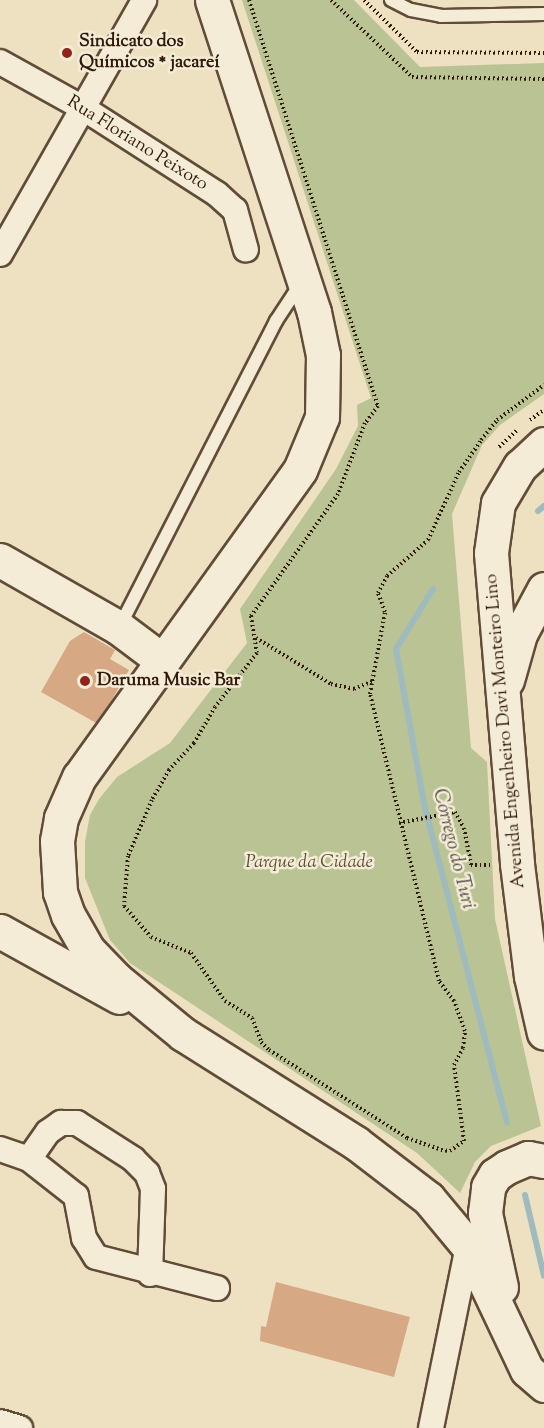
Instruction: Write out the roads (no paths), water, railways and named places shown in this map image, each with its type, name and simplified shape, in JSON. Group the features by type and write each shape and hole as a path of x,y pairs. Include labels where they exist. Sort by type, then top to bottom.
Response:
{"main road":[{"path":"183,1034 116,979 88,950 68,915 56,868 57,841 69,797 300,470 314,443 326,388 323,355 303,279 212,0"},
{"name":"Avenida Engenheiro Davi Monteiro Lino","path":"544,444 507,483 492,524 492,572 502,702 531,976 544,1033"},
{"path":"0,560 119,628 163,661"},
{"path":"502,702 520,634 544,590"},
{"path":"0,931 183,1034 391,1168 429,1198 468,1246 527,1370 542,1383"},
{"path":"510,1331 485,1198 495,1175 507,1167 528,1158 544,1161"}],"street":[{"path":"0,254 144,0"},
{"name":"Rua Floriano Peixoto","path":"0,62 82,108 217,194 235,210 246,250"},
{"path":"29,1159 48,1132 61,1123 77,1123 133,1160 147,1173 153,1189 150,1274"},
{"path":"0,1149 29,1159 76,1196 84,1238 96,1257 150,1274 217,1288"},
{"path":"431,1428 468,1246"},
{"path":"0,1422 20,1428"}],"lane":[{"path":"391,0 411,10 441,16 544,14"},
{"path":"119,628 276,321 303,279"}],"waterway":[{"name":"Córrego do Turi","path":"538,511 544,506"},
{"name":"Córrego do Turi","path":"433,589 396,649 425,808 507,1123"},
{"name":"Córrego do Turi","path":"525,1195 544,1276"}],"place":[{"name":"Sindicato dos Químicos * jacareí","path":"67,53"},
{"name":"Daruma Music Bar","path":"85,681"}],"park label":[{"name":"Parque da Cidade","path":"309,863"}]}
